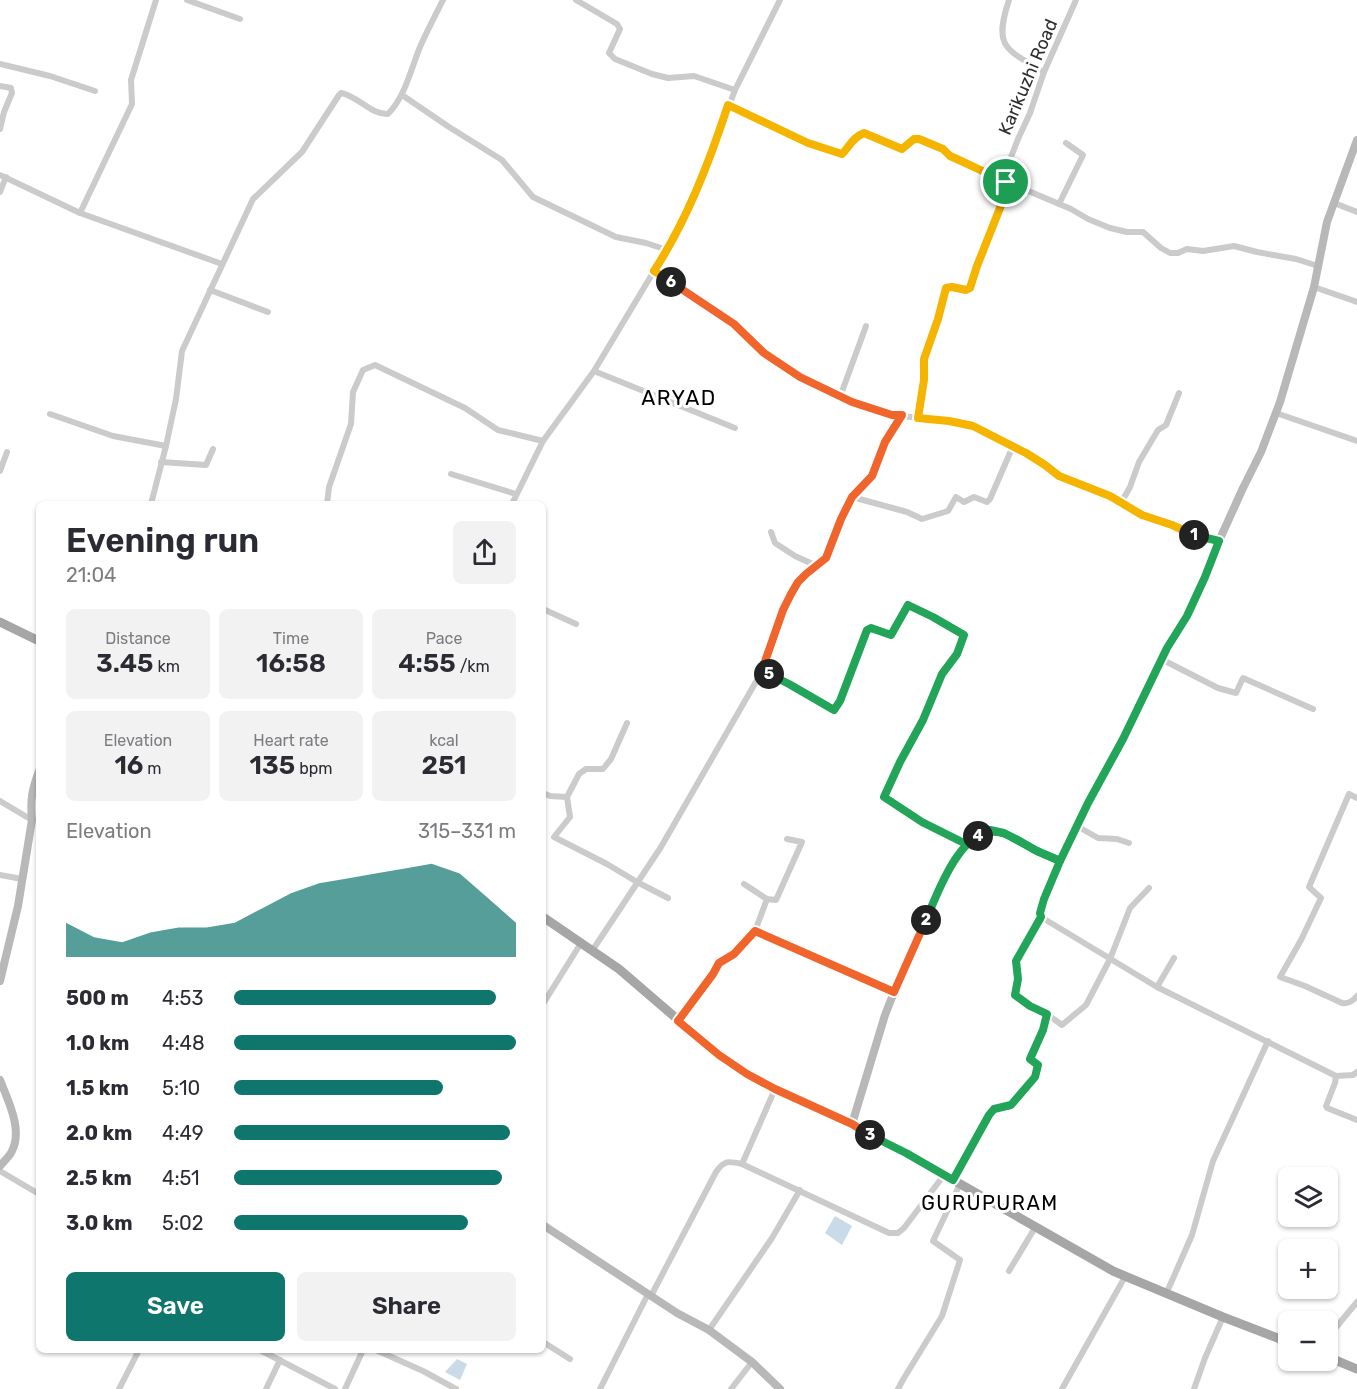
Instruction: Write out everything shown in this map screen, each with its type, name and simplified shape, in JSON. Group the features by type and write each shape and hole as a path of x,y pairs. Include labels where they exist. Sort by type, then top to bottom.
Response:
{"main road":[{"path":"852,1124 885,1015 952,865 966,844 990,830 1000,832 1060,861 1167,648 1187,616 1261,452 1276,413 1314,287 1327,222 1357,140"},
{"path":"0,622 36,639"},
{"path":"0,981 36,822 31,799 36,782"},
{"path":"546,919 626,975 719,1055 747,1074 852,1124 906,1153 1113,1271 1278,1338"},
{"path":"0,1080 11,1108 16,1140 12,1152 0,1166"},
{"path":"546,1227 677,1313 709,1330 752,1362 780,1389"},
{"path":"1338,1361 1357,1369"}],"street":[{"path":"80,213 132,104 131,80 156,0"},
{"path":"187,0 240,19"},
{"path":"151,501 176,399 182,351 253,199 302,152 341,93 384,115 392,111 402,95 421,45 443,0"},
{"path":"576,0 617,24 620,29 609,52 615,59 652,74 668,78 694,76 735,90"},
{"path":"513,501 543,441 594,371 681,226 717,140 728,105 780,0"},
{"path":"1009,0 1002,30 1002,38 1006,47 1044,72"},
{"name":"Karikuzhi Road","path":"918,418 924,380 924,359 946,288 966,290 970,288 1000,208 1017,139 1030,113 1044,72 1076,0"},
{"path":"0,64 50,76 95,91"},
{"path":"0,86 11,87 12,93 0,129"},
{"path":"402,95 502,160 533,197 616,237 667,250"},
{"path":"728,105 808,143 842,154 853,140 864,133 902,149 914,139 919,139 943,149 950,156 1110,228 1127,232 1143,232 1170,253 1178,254 1187,249 1203,251 1234,246 1318,266"},
{"path":"1059,204 1083,155 1066,142"},
{"path":"0,192 3,176 80,213 222,264"},
{"path":"1334,203 1357,212"},
{"path":"654,271 734,324 764,353 800,377 840,397 892,415 973,426 1045,465 1059,476 1110,496 1142,515 1198,537 1219,541"},
{"path":"1314,287 1357,303"},
{"path":"210,290 268,312"},
{"path":"840,397 866,326"},
{"path":"327,501 329,488 351,424 353,392 363,370 375,365 465,408 498,430 543,441"},
{"path":"594,371 735,428"},
{"path":"1121,503 1144,454 1158,430 1166,424 1179,393"},
{"path":"1276,413 1357,441"},
{"path":"50,414 118,438 166,446"},
{"path":"592,951 661,847 762,670 791,594 798,582 826,558 852,497 872,476 885,442 902,415"},
{"path":"852,497 907,512 922,519 948,511 956,497 964,502 974,497 987,502 1012,446"},
{"path":"161,462 206,465 213,449"},
{"path":"0,471 7,453"},
{"path":"451,474 516,494"},
{"path":"771,532 774,543 817,566"},
{"path":"762,670 834,710 840,701 867,630 871,628 891,635 908,605 964,635 957,654 942,674 923,720 884,797 922,822 966,844"},
{"path":"546,610 576,624"},
{"path":"1161,660 1218,688 1236,693 1243,678 1313,709"},
{"path":"627,723 611,759 603,769 586,769 579,774 567,797 570,816 554,837 669,897"},
{"path":"546,794 567,797"},
{"path":"1357,798 1350,794 1309,887 1321,898 1280,977 1342,1003 1350,1003 1357,996"},
{"path":"0,801 36,822"},
{"path":"1077,826 1098,838 1117,839 1129,843"},
{"path":"744,884 767,899 776,900 802,842 787,839"},
{"path":"1060,861 1042,906 1041,917 1016,961 1018,979 1015,995 1062,1025 1086,1005 1110,959 1130,908 1149,888"},
{"path":"0,874 22,879"},
{"path":"678,1021 719,963 734,954 755,931 767,899"},
{"path":"1041,917 1157,987 1336,1076 1353,1075 1357,1072"},
{"path":"755,931 894,992"},
{"path":"546,999 581,943"},
{"path":"1157,987 1174,958"},
{"path":"898,1389 942,1316 960,1260 933,1242 952,1180 989,1115 994,1109 1011,1105 1035,1077 1038,1065 1030,1059 1043,1030 1047,1014"},
{"path":"1167,1292 1192,1235 1213,1161 1268,1041"},
{"path":"1336,1076 1326,1106 1357,1120"},
{"path":"742,1164 775,1089"},
{"path":"600,1389 722,1164 729,1162 742,1164 889,1233 898,1233 904,1228 952,1180"},
{"path":"0,1171 36,1192"},
{"path":"709,1330 772,1238 800,1190"},
{"path":"1009,1271 1036,1226"},
{"path":"1062,1389 1126,1275"},
{"path":"1338,1325 1357,1302"},
{"path":"1194,1389 1223,1317"},
{"path":"546,1344 570,1359"},
{"path":"119,1389 137,1353"},
{"path":"266,1353 335,1389"},
{"path":"345,1389 362,1353"},
{"path":"383,1353 456,1389"},
{"path":"266,1389 280,1360"},
{"path":"731,1389 752,1362"}],"water":[{"path":"835,1216 852,1226 842,1245 825,1233"},
{"path":"457,1359 467,1364 460,1380 445,1372"}],"district":[{"name":"ARYAD","path":"679,397"},
{"name":"GURUPURAM","path":"990,1203"}],"route":[{"path":"1006,182 919,139 914,139 902,149 864,133 853,140 842,154 808,143 728,105 717,140 681,226 654,271 734,324 764,353 800,377 852,402 892,415 902,415 885,442 872,476 852,497 826,558 798,582 791,594 762,670 834,710 840,701 867,630 871,628 891,635 908,605 964,635 957,654 942,674 923,720 884,797 922,822 966,844 982,833 990,830 1000,832 1004,833 1037,851 1060,861 1044,899 1041,917 1016,961 1018,979 1015,995 1030,1006 1047,1014 1043,1030 1030,1059 1038,1065 1035,1077 1011,1105 994,1109 989,1115 953,1180 852,1124 747,1074 719,1055 678,1021 719,963 734,954 755,931 894,992 938,892 966,844 990,830 1004,833 1060,861 1205,577 1219,541 1198,537 1142,515 1110,496 1059,476 1026,453 973,426 918,418 924,380 924,359 946,288 968,290 970,288 1000,208 1006,182"}]}
